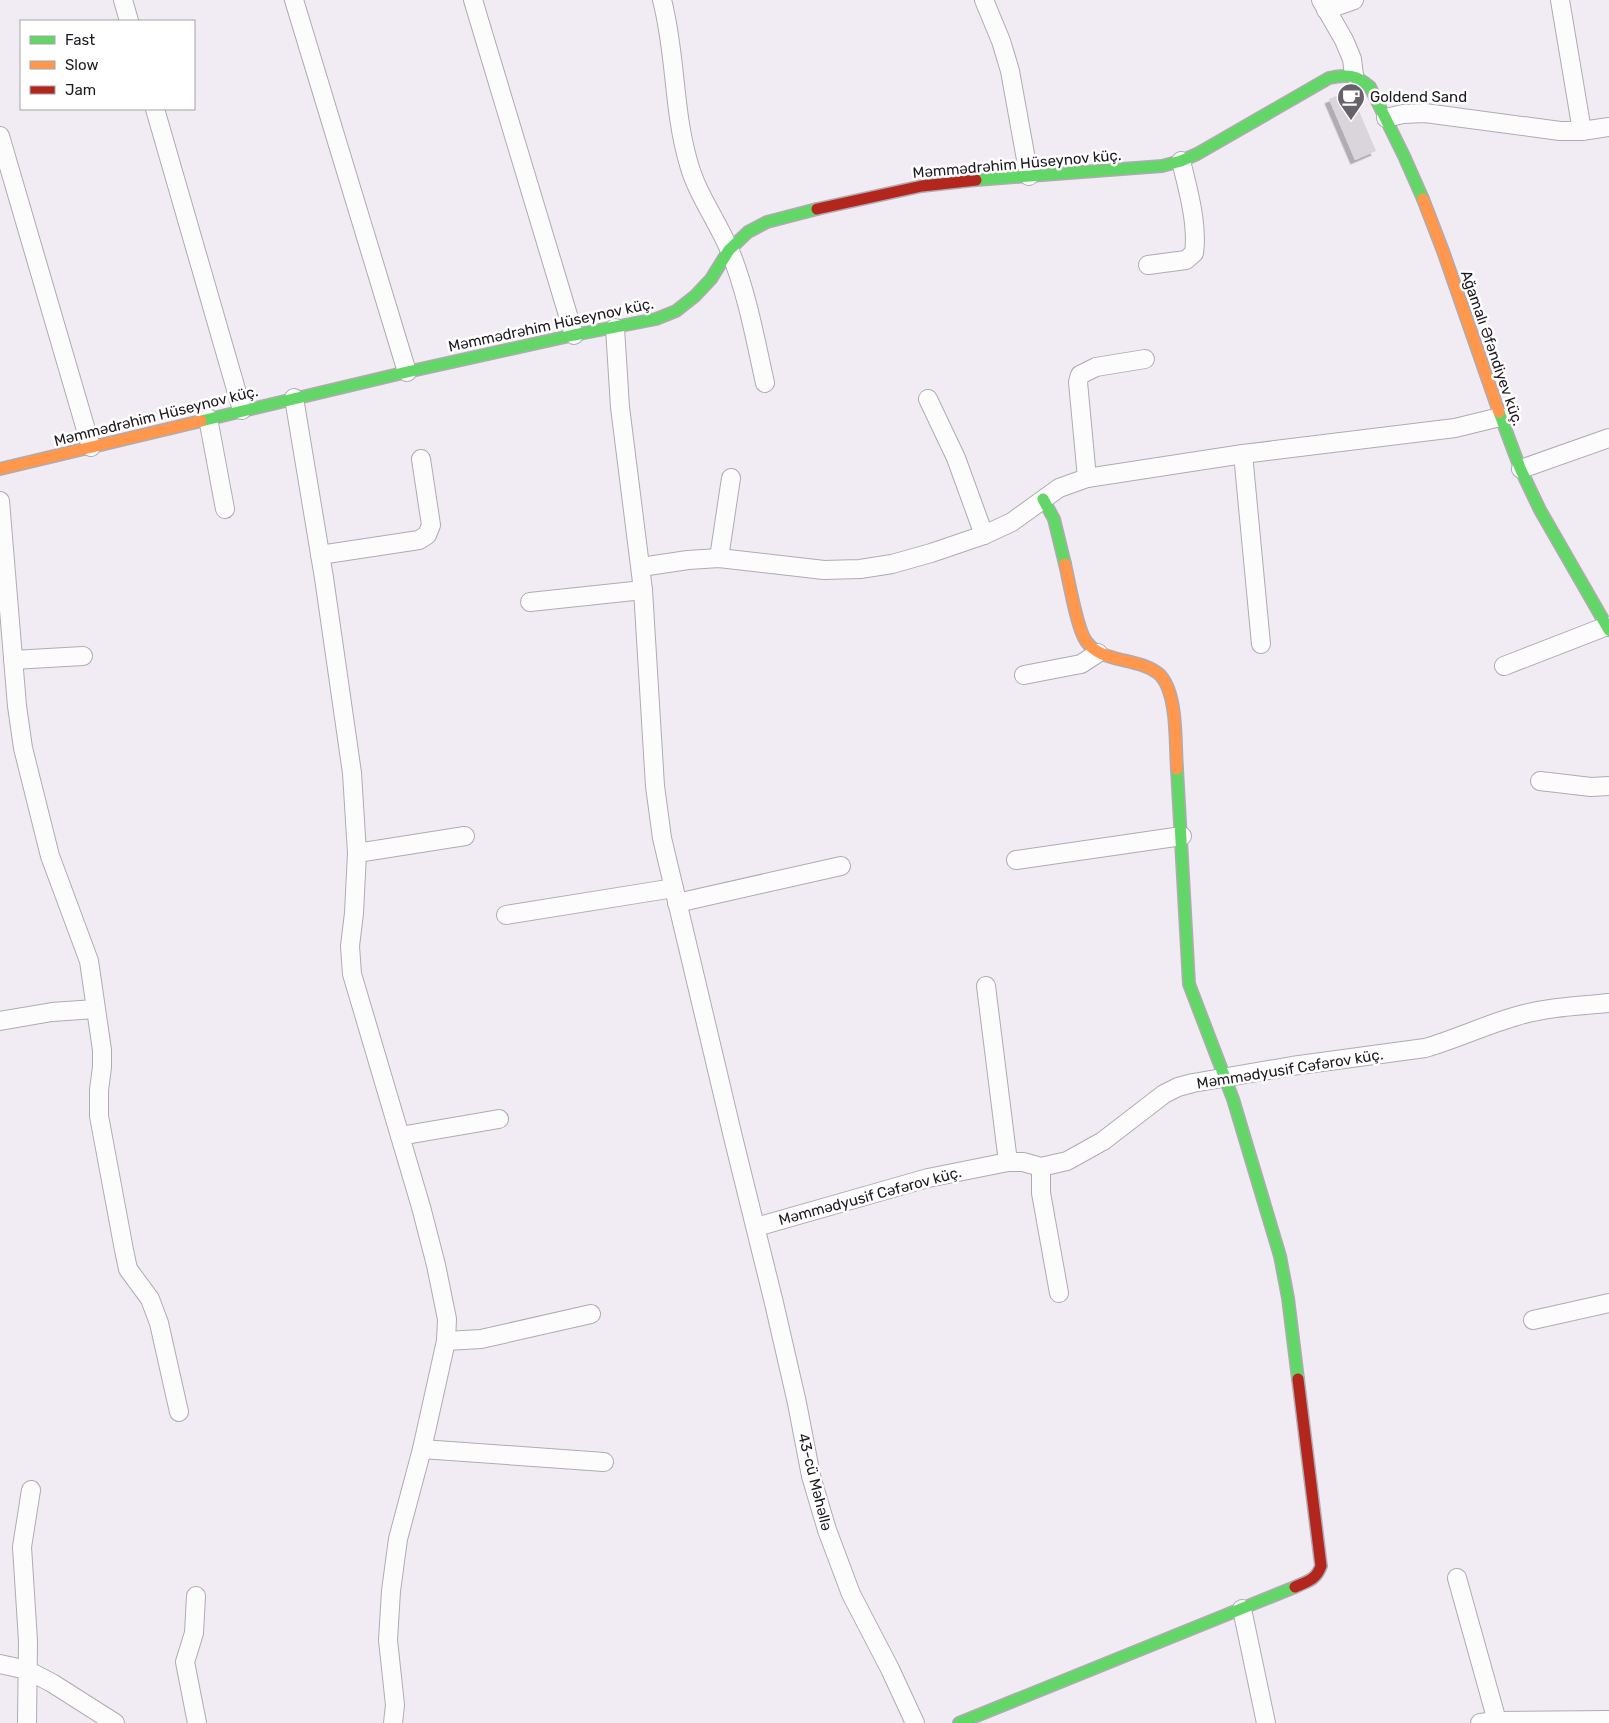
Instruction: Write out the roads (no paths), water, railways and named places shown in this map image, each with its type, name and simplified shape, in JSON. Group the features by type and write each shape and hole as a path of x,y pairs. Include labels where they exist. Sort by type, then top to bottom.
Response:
{"street":[{"path":"123,0 129,20"},
{"path":"294,0 407,372"},
{"path":"473,0 574,335"},
{"path":"662,0 667,20 682,137 688,163 696,184 729,250 749,309 765,383"},
{"path":"984,0 1001,42 1010,71 1029,176"},
{"path":"1354,0 1323,5 1344,40 1352,59 1354,75"},
{"path":"1560,0 1582,131"},
{"name":"Məmmədrəhim Hüseynov küç.","path":"0,469 407,372 656,319 676,311 694,296 710,279 729,250 748,232 768,222 794,214 922,186 1162,166 1181,161 1329,78 1340,75 1354,75"},
{"name":"Ağamalı Əfəndiyev küç.","path":"1354,75 1370,87 1415,180 1441,247 1500,418 1521,469 1552,532 1608,628"},
{"path":"155,110 242,410"},
{"path":"1386,118 1403,114 1424,113 1560,131 1582,131 1609,127"},
{"path":"0,136 91,447"},
{"path":"1148,265 1186,260 1194,253 1195,242 1190,205 1181,161"},
{"name":"43-cü Məhəllə","path":"615,328 620,407 641,567 655,786 662,838 756,1227 797,1403 811,1476 826,1530 851,1594 890,1669 915,1723"},
{"path":"1087,478 1078,382 1080,375 1096,367 1145,359"},
{"path":"294,398 320,555 352,773 357,853 354,913 350,946 352,974 436,1265 446,1319 446,1342 422,1449 398,1539 391,1592 388,1640 395,1705 393,1723"},
{"path":"928,400 956,458 984,535"},
{"path":"208,418 225,509"},
{"path":"641,567 719,558 824,570 860,569 892,564 984,535 1012,522 1059,488 1087,478 1243,454 1455,428 1500,418"},
{"path":"1521,469 1609,438"},
{"path":"1243,454 1261,644"},
{"path":"320,555 420,540 428,535 431,525 421,459"},
{"path":"719,558 731,478"},
{"path":"959,1723 1309,1581 1318,1575 1321,1566 1292,1327 1280,1256 1225,1077 1189,984 1182,836 1172,707 1167,686 1158,673 1143,666 1098,653 1086,641 1080,628 1054,518 1043,499"},
{"path":"0,501 17,706 25,756 50,856 89,961 102,1050 99,1116 128,1270 150,1299 156,1315 179,1412"},
{"path":"530,602 643,590"},
{"path":"1504,666 1608,628"},
{"path":"1024,675 1081,664 1098,653"},
{"path":"13,660 83,656"},
{"path":"1540,781 1591,787 1609,786"},
{"path":"357,853 465,836"},
{"path":"1016,860 1182,836"},
{"path":"506,915 676,896 841,866"},
{"path":"986,986 1008,1162"},
{"name":"Məmmədyusif Cəfərov küç.","path":"756,1227 928,1178 1008,1162 1024,1162 1041,1167 1067,1161 1103,1141 1164,1094 1178,1087 1292,1066 1424,1048 1446,1042 1516,1016 1551,1008 1609,1003"},
{"path":"0,1021 52,1012 95,1009"},
{"path":"400,1136 499,1119"},
{"path":"1041,1167 1042,1193 1059,1293"},
{"path":"1532,1320 1609,1302"},
{"path":"446,1342 481,1338 591,1314"},
{"path":"422,1449 604,1462"},
{"path":"26,1723 28,1641 22,1547 24,1524 31,1490"},
{"path":"1457,1578 1489,1722 1609,1720"},
{"path":"196,1596 194,1633 185,1662 197,1723"},
{"path":"1242,1609 1266,1723"},
{"path":"0,1664 27,1670 52,1683 115,1723"}],"place":[{"name":"Goldend Sand","path":"1351,121"}]}
